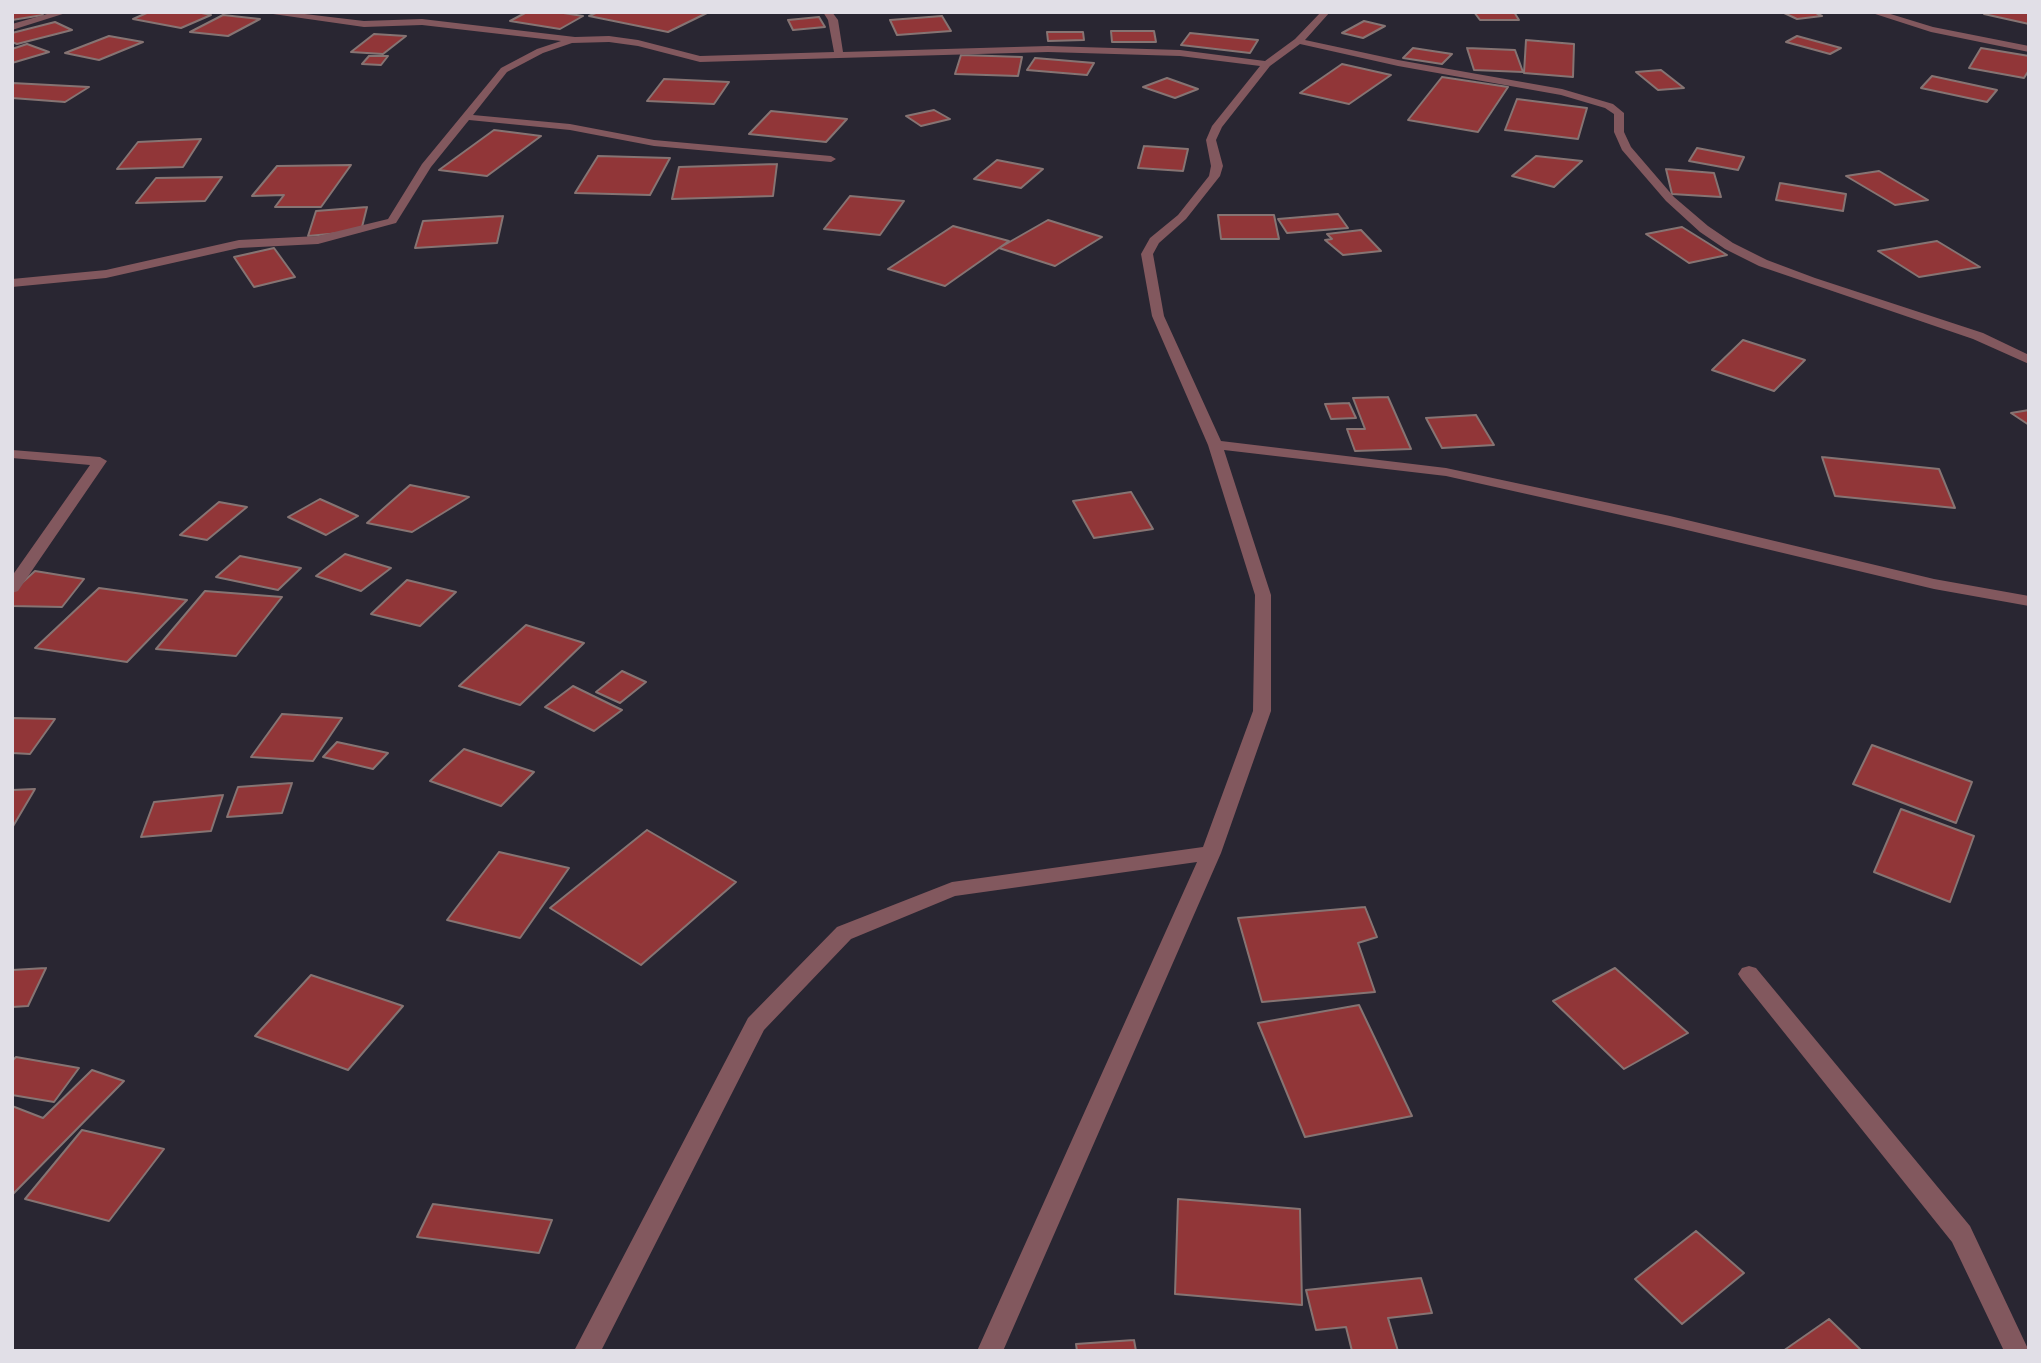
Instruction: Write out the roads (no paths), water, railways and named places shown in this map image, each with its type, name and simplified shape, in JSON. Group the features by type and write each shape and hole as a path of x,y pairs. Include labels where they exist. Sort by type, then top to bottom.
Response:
{"street":[{"path":"12,27 65,12"},
{"path":"263,12 364,24 400,22 482,28 575,40 626,41 700,59 839,56 971,49 1080,49 1180,53 1268,64"},
{"path":"400,22 425,12"},
{"path":"827,12 833,20 839,56"},
{"path":"990,1351 1211,853 1262,711 1263,595 1215,445 1158,316 1147,254 1154,242 1182,217 1214,176 1217,166 1210,140 1217,125 1268,64 1298,41 1326,12"},
{"path":"1873,12 1931,29 2029,49"},
{"path":"12,283 106,274 239,244 318,240 392,221 426,166 510,65 540,51 575,40"},
{"path":"1298,41 1398,63 1562,92 1609,106 1619,113 1619,132 1626,148 1652,179 1678,207 1729,246 1811,281 1978,336 2029,360"},
{"path":"466,117 570,127 654,144 831,159"},
{"path":"1215,445 1446,472 1670,521 1934,584 2029,601"},
{"path":"12,454 100,461 12,588"},
{"path":"587,1351 756,1024 844,933 952,889 1211,853"},
{"path":"1749,974 1961,1234 2017,1351"}]}
